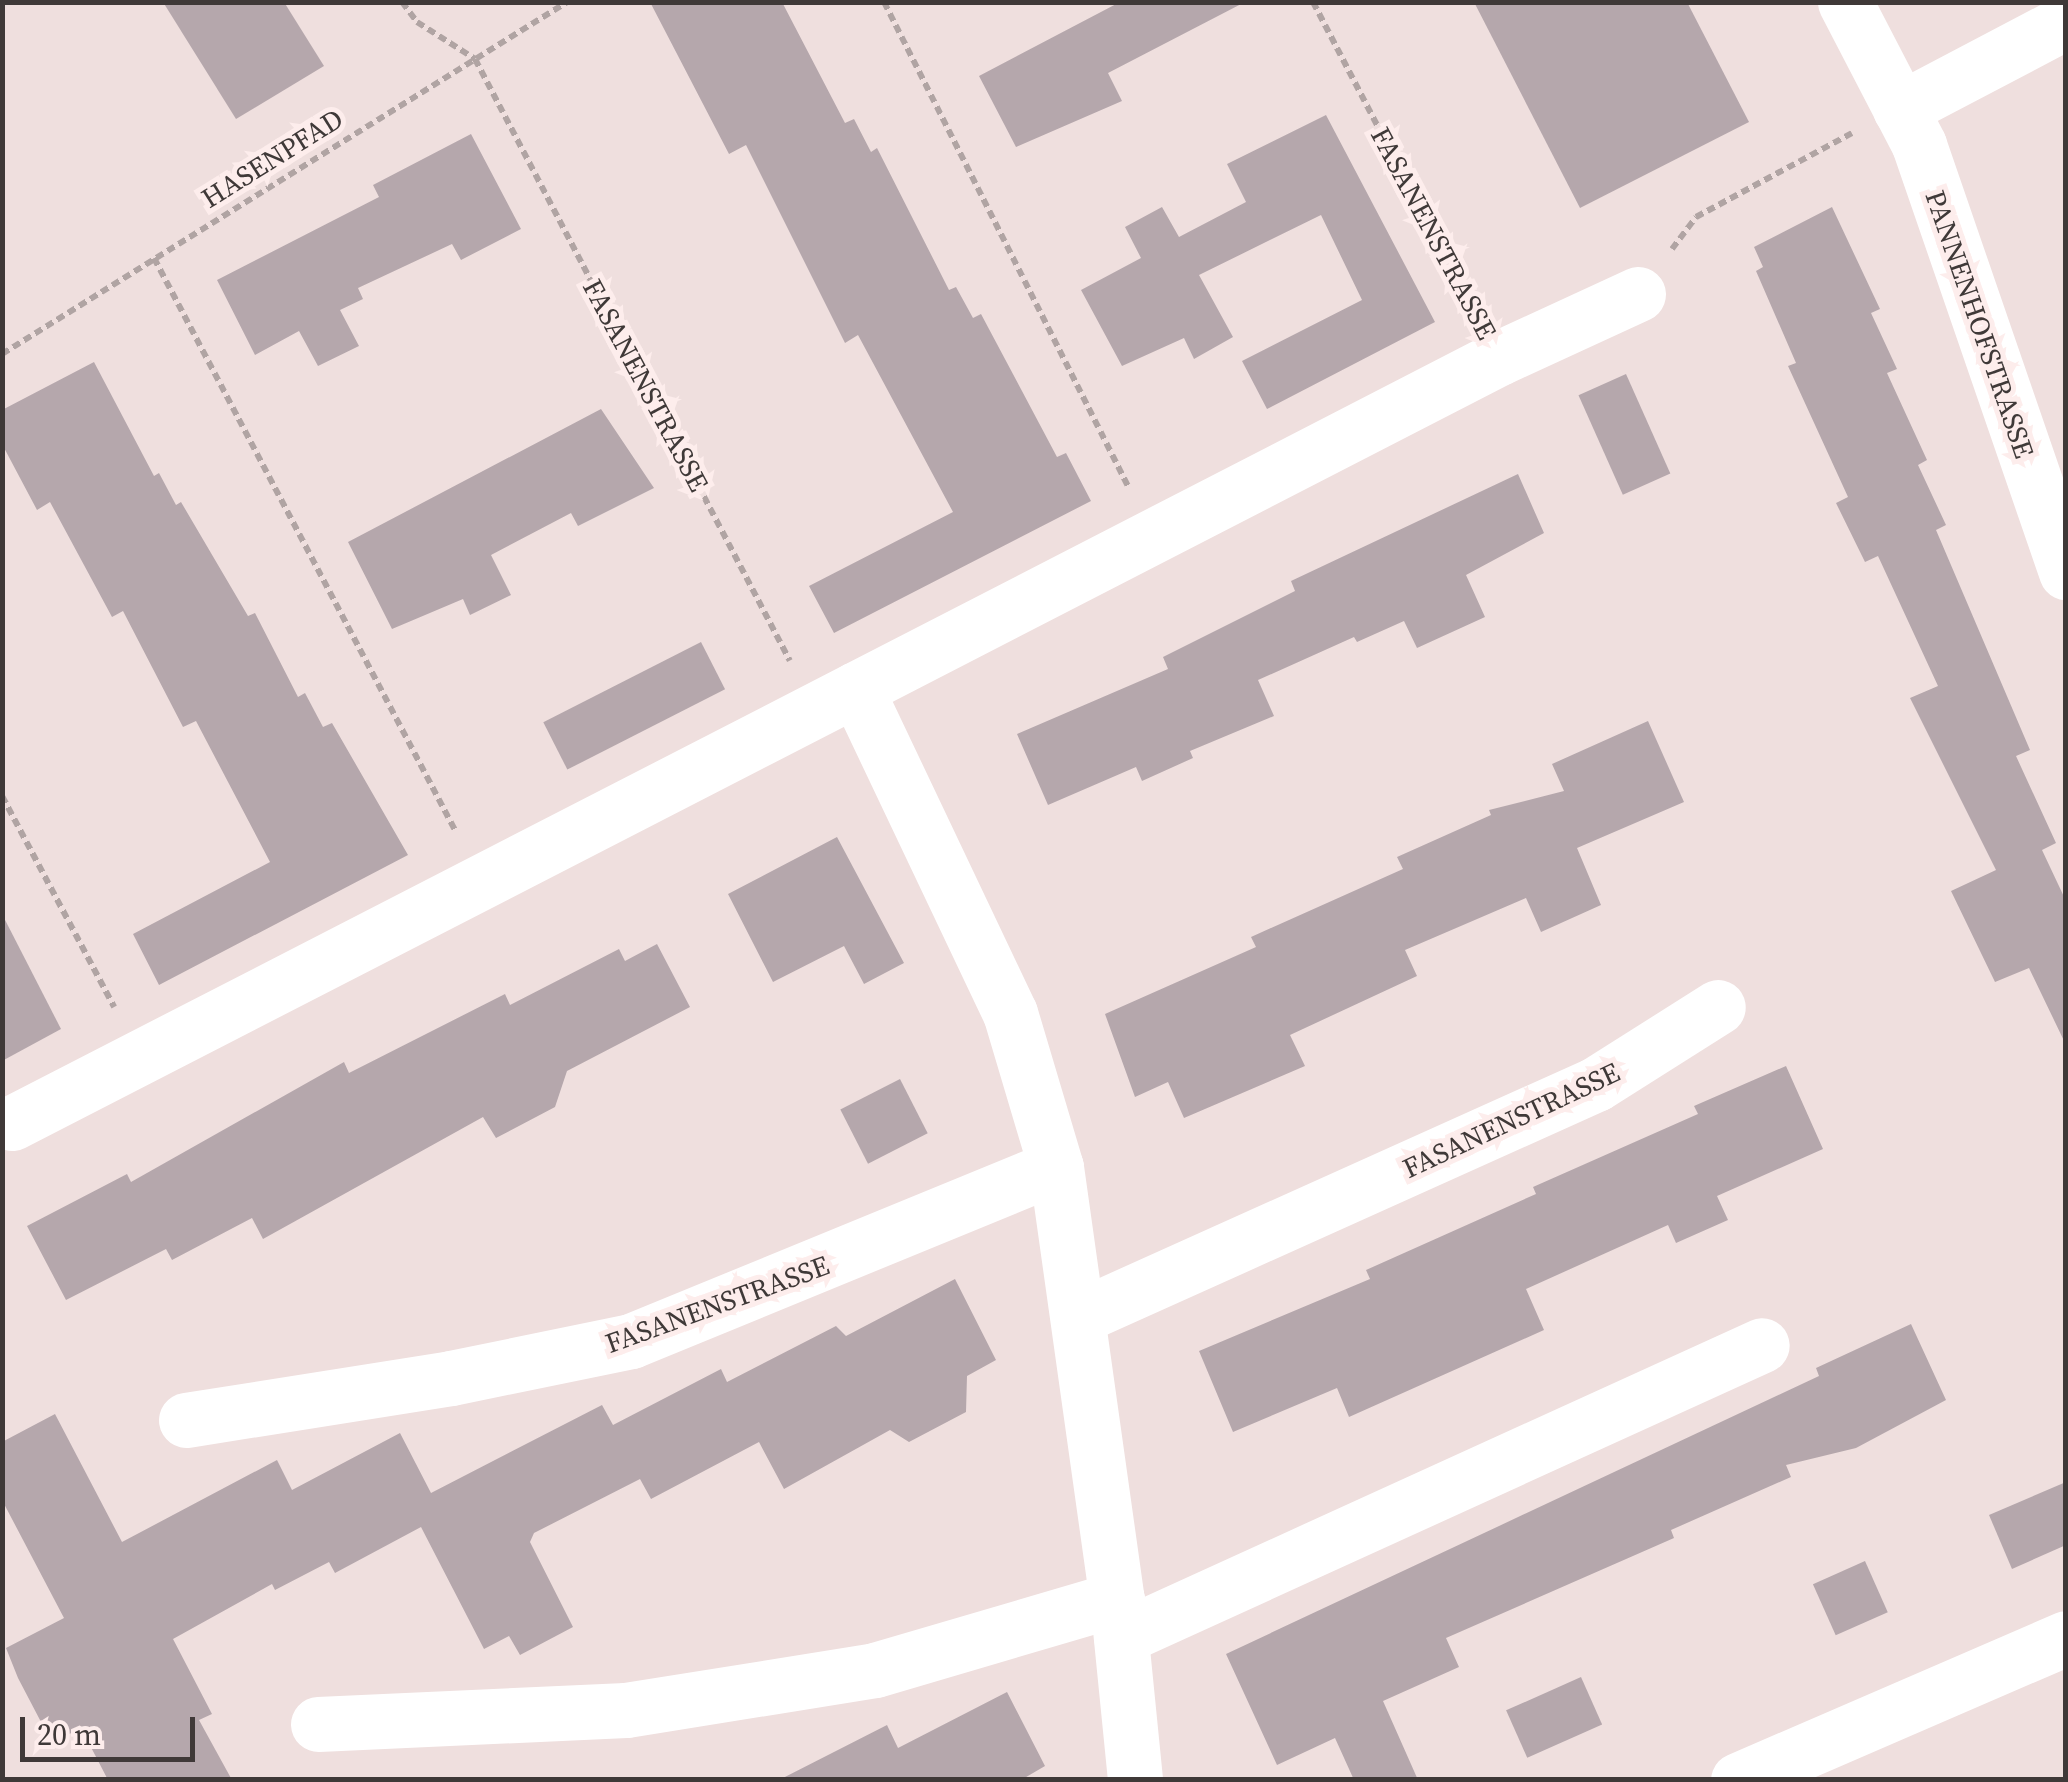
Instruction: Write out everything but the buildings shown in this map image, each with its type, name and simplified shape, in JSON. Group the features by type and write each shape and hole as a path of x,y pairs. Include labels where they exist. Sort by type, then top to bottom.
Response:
{"street":[{"name":"PANNENHOFSTRASSE","path":"1845,2 1920,144 2062,550"},
{"path":"1900,109 2066,22"},
{"name":"FASANENSTRASSE","path":"12,1123 145,1060 1499,358 1638,294"},
{"path":"835,700 1010,1013 1056,1167 1119,1618 1135,1780"},
{"name":"FASANENSTRASSE","path":"1078,1318 1596,1084 1718,1007"},
{"name":"FASANENSTRASSE","path":"186,1420 451,1378 631,1340 1056,1167"},
{"path":"318,1724 626,1710 875,1670 1119,1618 1762,1346"},
{"path":"1738,1780 2066,1638"}],"path":[{"path":"402,2 417,22 475,59"},
{"name":"HASENPFAD","path":"2,354 567,2"},
{"path":"884,2 1154,536"},
{"name":"FASANENSTRASSE","path":"1313,2 1499,358"},
{"name":"FASANENSTRASSE","path":"475,59 835,700"},
{"path":"1638,294 1696,217 1900,109"},
{"path":"154,258 482,882"},
{"path":"2,796 145,1060"}]}
